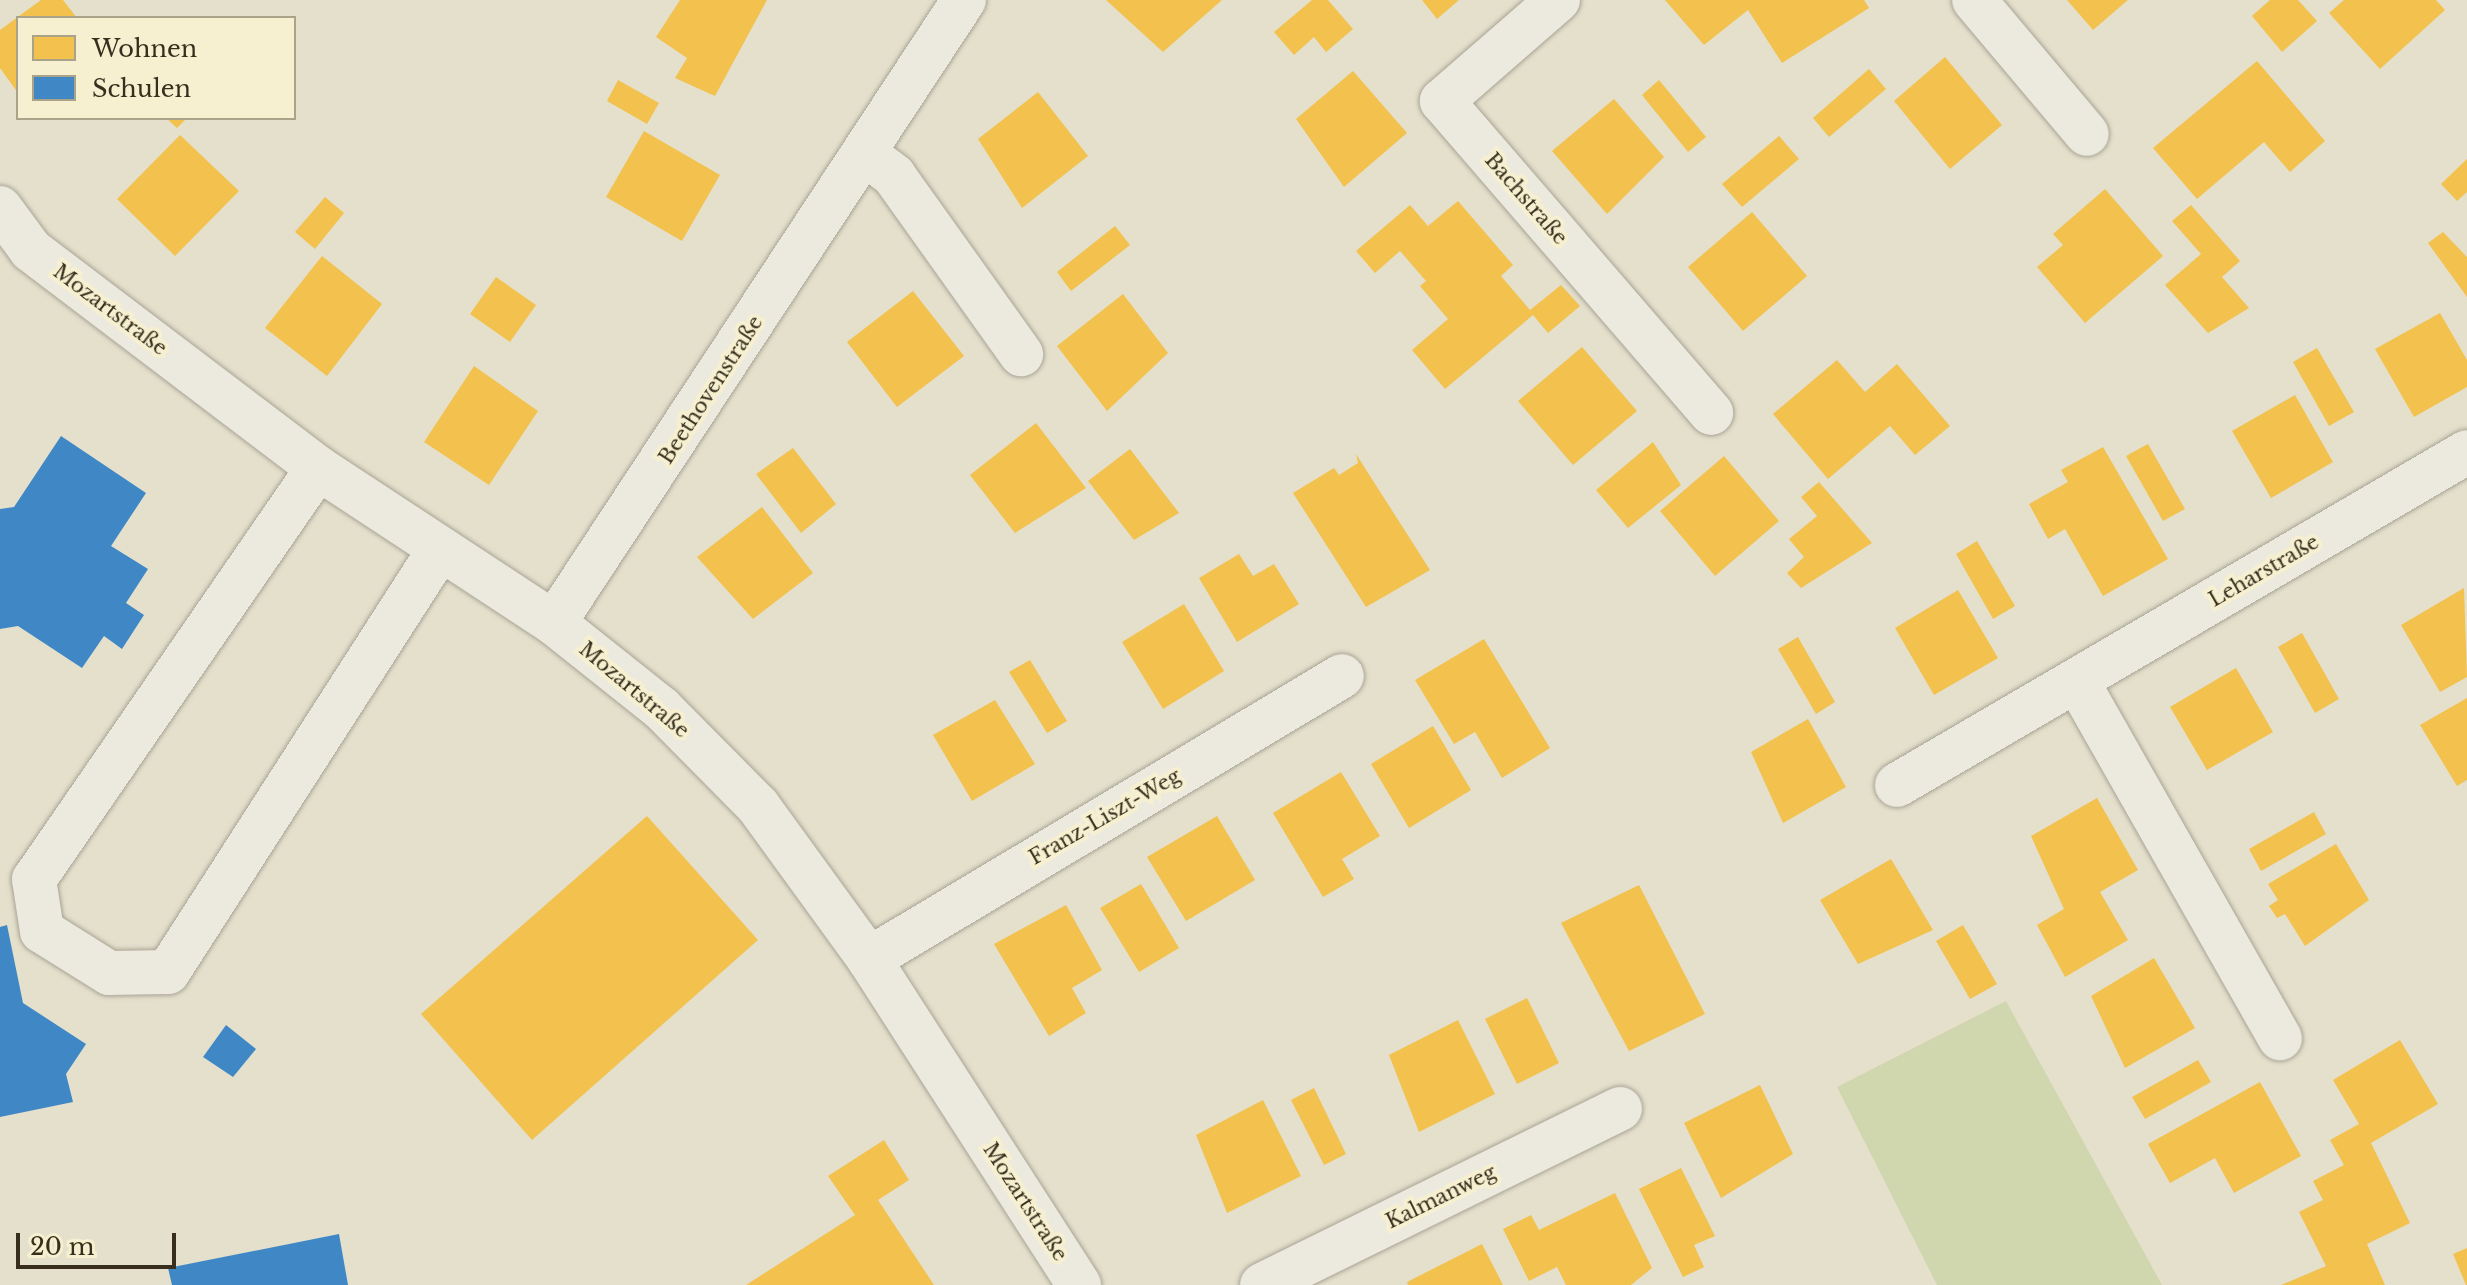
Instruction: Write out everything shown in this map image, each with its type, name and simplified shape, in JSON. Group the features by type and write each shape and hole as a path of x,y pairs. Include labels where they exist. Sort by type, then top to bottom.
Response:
{"street":[{"name":"Beethovenstraße","path":"554,623 964,0"},
{"name":"Bachstraße","path":"1558,0 1442,101 1711,413"},
{"path":"1974,0 2087,134"},
{"path":"864,153 894,176 1021,354"},
{"name":"Mozartstraße","path":"0,208 15,245 318,468 554,623 661,708 758,806 869,959 1079,1285"},
{"path":"318,468 34,879 42,931 109,973 168,972 440,549"},
{"name":"Leharstraße","path":"1897,785 2077,681 2462,468"},
{"name":"Franz-Liszt-Weg","path":"869,959 1342,676"},
{"path":"2077,681 2280,1038"},
{"name":"Kalmanweg","path":"1262,1285 1620,1109"}],"green space":[{"path":"2006,1001 2162,1285 1937,1285 1837,1087"}],"building: Wohnen":[{"path":"41,0 63,0 75,16 19,16"},
{"path":"680,0 767,0 715,96 675,78 687,58 656,37"},
{"path":"1106,0 1222,0 1163,52"},
{"path":"1312,0 1328,0 1353,29 1326,52 1314,37 1294,55 1274,32"},
{"path":"1422,0 1459,0 1437,19"},
{"path":"1665,0 1864,0 1869,8 1782,63 1748,10 1704,45"},
{"path":"2067,0 2128,0 2093,30"},
{"path":"2270,0 2298,0 2317,21 2282,52 2252,16"},
{"path":"2344,0 2436,0 2445,10 2380,69 2329,13"},
{"path":"16,18 16,90 0,68 0,30"},
{"path":"1945,57 2002,125 1950,169 1894,101"},
{"path":"2257,61 2325,141 2290,172 2264,142 2197,199 2153,148"},
{"path":"1869,69 1886,89 1829,137 1813,118"},
{"path":"1353,71 1407,133 1344,187 1296,119"},
{"path":"618,80 659,103 647,124 607,101"},
{"path":"1659,80 1706,137 1688,152 1642,95"},
{"path":"1038,92 1088,156 1022,208 978,139"},
{"path":"1614,99 1664,157 1607,214 1552,151"},
{"path":"168,120 185,120 177,128"},
{"path":"644,131 720,175 682,241 606,197"},
{"path":"180,135 239,191 175,256 117,199"},
{"path":"1779,136 1799,159 1742,207 1722,184"},
{"path":"2467,159 2467,192 2457,201 2441,184"},
{"path":"2105,189 2163,256 2085,323 2037,267 2063,245 2053,234"},
{"path":"325,197 344,213 315,249 295,232"},
{"path":"1458,201 1513,265 1501,276 1530,310 1561,285 1580,306 1548,333 1533,315 1445,389 1412,350 1448,319 1420,286 1426,281 1400,251 1375,273 1356,251 1410,205 1428,226"},
{"path":"2191,205 2240,261 2222,277 2249,308 2208,333 2165,285 2201,254 2172,221"},
{"path":"1752,212 1807,276 1743,331 1688,267"},
{"path":"1115,226 1130,245 1071,291 1057,272"},
{"path":"2443,232 2467,257 2467,297 2428,243"},
{"path":"322,256 382,304 327,376 265,328"},
{"path":"496,277 536,305 510,342 470,314"},
{"path":"913,291 964,356 897,407 847,342"},
{"path":"1123,294 1168,353 1107,411 1057,346"},
{"path":"2440,313 2467,360 2467,387 2414,417 2375,349"},
{"path":"1582,347 1637,411 1573,465 1518,401"},
{"path":"2317,348 2354,412 2329,426 2293,362"},
{"path":"1837,360 1865,392 1897,364 1950,426 1915,455 1890,426 1828,479 1773,414"},
{"path":"474,366 538,411 489,485 424,442"},
{"path":"2295,395 2333,462 2271,498 2232,431"},
{"path":"1036,423 1086,488 1015,533 970,475"},
{"path":"1653,442 1681,485 1628,528 1596,490"},
{"path":"2148,444 2185,509 2163,521 2126,456"},
{"path":"2103,447 2168,559 2103,596 2065,529 2048,539 2029,504 2068,482 2061,470"},
{"path":"793,448 836,504 801,533 756,474"},
{"path":"1130,449 1179,513 1134,540 1088,481"},
{"path":"1356,454 1430,570 1366,607 1293,493 1334,468 1339,475 1358,463"},
{"path":"1724,456 1779,521 1715,576 1660,511"},
{"path":"1819,482 1872,543 1801,588 1787,573 1804,557 1789,539 1817,516 1801,497"},
{"path":"762,507 813,573 753,619 697,557"},
{"path":"1977,541 2015,606 1993,619 1956,554"},
{"path":"1239,554 1253,576 1274,564 1299,604 1237,642 1199,578"},
{"path":"2464,588 2467,677 2440,692 2401,625"},
{"path":"1958,590 1998,658 1934,695 1895,628"},
{"path":"1184,604 1224,671 1163,709 1122,642"},
{"path":"2302,633 2339,699 2315,713 2278,647"},
{"path":"1798,637 1835,702 1816,714 1778,649"},
{"path":"1484,639 1550,748 1502,778 1475,732 1454,744 1415,680"},
{"path":"1030,660 1067,721 1047,733 1009,672"},
{"path":"2236,668 2273,732 2207,770 2170,707"},
{"path":"2467,698 2467,780 2457,786 2420,725"},
{"path":"995,700 1035,764 972,801 933,735"},
{"path":"1808,719 1846,787 1783,823 1751,752"},
{"path":"1433,726 1471,790 1409,828 1371,764"},
{"path":"1341,772 1380,836 1342,859 1354,879 1323,897 1273,813"},
{"path":"2097,798 2138,870 2100,892 2128,940 2065,977 2037,925 2064,909 2031,836"},
{"path":"2314,812 2326,834 2261,871 2249,849"},
{"path":"647,816 758,940 532,1140 421,1014"},
{"path":"1217,816 1255,880 1186,921 1147,857"},
{"path":"2336,844 2369,900 2305,946 2285,914 2277,918 2269,906 2278,900 2268,884"},
{"path":"1891,859 1933,930 1858,964 1820,900"},
{"path":"1141,884 1179,948 1139,972 1100,908"},
{"path":"1639,885 1705,1014 1629,1051 1561,923"},
{"path":"1066,905 1102,970 1072,988 1086,1013 1049,1036 994,944"},
{"path":"1963,925 1997,984 1970,999 1936,941"},
{"path":"2154,958 2195,1028 2125,1068 2091,996"},
{"path":"1527,998 1559,1063 1517,1084 1485,1019"},
{"path":"1458,1020 1495,1094 1419,1132 1389,1055"},
{"path":"2400,1040 2438,1104 2371,1143 2410,1223 2367,1244 2385,1285 2281,1285 2326,1266 2299,1212 2323,1200 2313,1181 2344,1165 2330,1140 2359,1124 2333,1080"},
{"path":"2198,1060 2211,1082 2145,1119 2132,1097"},
{"path":"2260,1082 2301,1156 2234,1193 2215,1158 2170,1183 2148,1144"},
{"path":"1760,1085 1793,1154 1721,1198 1684,1123"},
{"path":"1314,1088 1346,1154 1324,1165 1291,1100"},
{"path":"1263,1100 1301,1176 1227,1213 1196,1135"},
{"path":"884,1140 909,1180 878,1200 934,1285 746,1285 855,1215 828,1176"},
{"path":"1681,1168 1715,1236 1694,1245 1704,1267 1683,1277 1639,1189"},
{"path":"1615,1193 1652,1268 1631,1285 1566,1285 1557,1267 1529,1281 1503,1229 1531,1215 1539,1230"},
{"path":"1482,1244 1503,1285 1408,1285 1407,1282"},
{"path":"2467,1248 2467,1285 2466,1285 2453,1254"}],"building: Schulen":[{"path":"61,436 146,493 111,546 148,569 126,603 144,615 122,649 104,636 82,668 18,626 0,629 0,509 14,507"},
{"path":"7,925 23,1003 86,1044 66,1074 73,1102 0,1117 0,927"},
{"path":"226,1025 256,1049 233,1077 203,1057"},
{"path":"339,1234 348,1285 172,1285 168,1268"}]}
